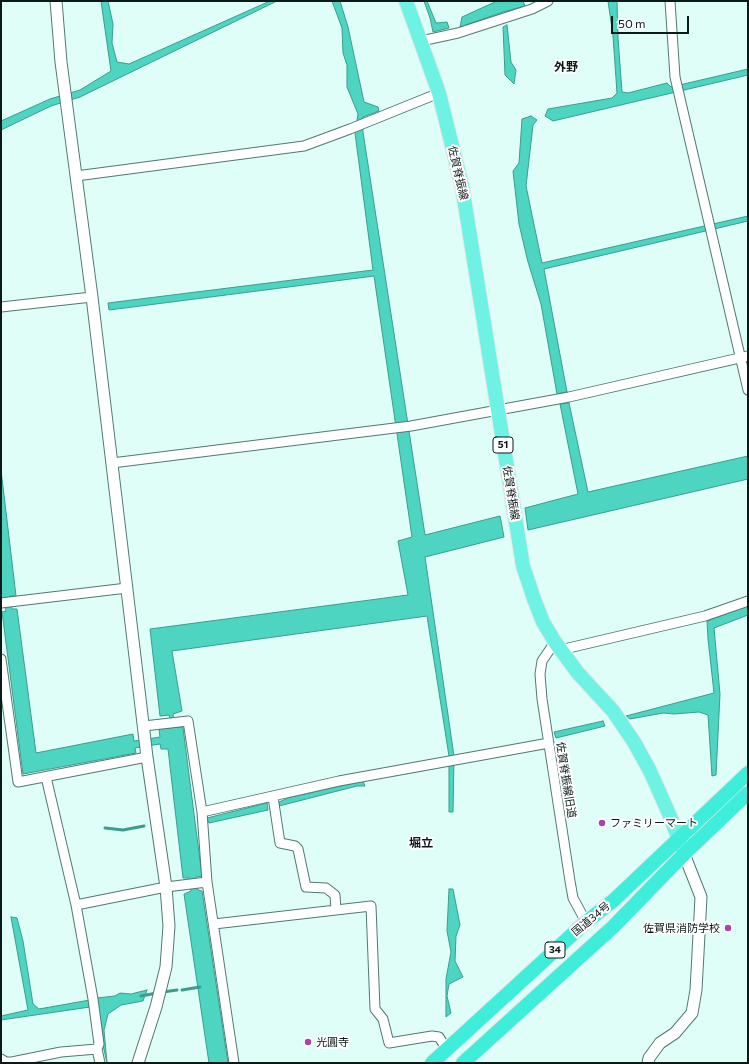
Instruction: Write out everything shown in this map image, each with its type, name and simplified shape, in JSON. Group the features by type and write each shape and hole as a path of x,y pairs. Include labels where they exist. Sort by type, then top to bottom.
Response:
{"highway":[{"name":"国道34号","path":"432,1063 586,922 614,900 748,772"},
{"name":"国道34号","path":"463,1063 613,927 684,854 748,793"}],"main road":[{"name":"佐賀脊振線","path":"406,1 439,93 462,186 523,566 543,622 558,646 578,673 613,711 634,742 650,771 679,838 684,854"}],"street":[{"path":"56,1 65,91 92,297 147,757 166,887 169,926 166,967 138,1063"},
{"path":"421,41 458,33 532,9 548,1"},
{"path":"670,1 679,94 710,227 744,357 748,390"},
{"path":"76,176 304,146 439,93"},
{"path":"1,307 92,297"},
{"path":"112,463 394,429 569,397 744,357"},
{"path":"1,604 127,588"},
{"path":"558,646 705,616 748,601"},
{"name":"佐賀脊振線旧道","path":"558,646 542,661 540,674 542,699 573,898 586,922"},
{"path":"1,659 18,782 147,757"},
{"path":"144,726 188,721 202,812 208,882 234,1063"},
{"path":"202,812 339,781 549,743"},
{"path":"46,777 76,905 94,1002 99,1044 97,1049 100,1063"},
{"path":"272,797 280,843 295,846 298,849 306,887 326,888 335,895 336,910"},
{"path":"648,1063 649,1058 660,1043 675,1033 692,1013 696,990 701,897 684,854"},
{"path":"76,905 166,887 208,882"},
{"path":"214,924 371,906 375,1009 383,1019 389,1043 432,1036 440,1037 447,1050"},
{"path":"1,1058 6,1062 12,1062 61,1052 97,1049"}],"shaded area":[{"path":"101,1 108,1 113,24 112,43 117,62 129,64 270,1 277,1 80,97 51,106 1,130 1,121 50,99 80,90 111,71"},
{"path":"332,1 340,1 348,27 364,102 378,107 379,111 363,117 363,132 425,535 500,516 504,537 425,557 454,756 453,812 449,812 449,756 427,616 172,651 182,711 173,714 174,727 183,728 202,876 196,877 198,890 202,891 228,1063 209,1063 184,894 191,891 189,878 183,878 168,749 161,749 160,744 135,748 136,753 23,774 2,612 6,611 4,598 1,599 1,470 16,596 10,596 12,609 17,609 36,753 133,734 134,741 160,737 159,729 172,728 169,715 160,716 150,629 408,595 398,541 412,537 374,276 109,310 108,303 373,270 355,133 358,114 347,87 347,65 343,53 342,28"},
{"path":"424,1 427,1 436,23 447,22 449,28 433,32"},
{"path":"497,1 523,1 525,6 460,27 462,17"},
{"path":"608,1 617,1 622,92 628,93 667,83 671,87 748,69 748,75 553,121 545,116 548,109 612,98 617,93 613,36"},
{"path":"507,25 511,62 516,70 514,84 505,75 503,27"},
{"path":"531,116 537,120 533,125 526,186 542,263 748,216 748,221 544,269 567,392 557,394 541,304 528,262 519,224 513,171 519,163 522,119"},
{"path":"569,403 588,492 748,456 748,479 528,530 525,508 578,494 560,404"},
{"path":"748,606 748,615 714,628 720,694 716,775 712,776 708,715 699,712 674,714 663,713 630,719 626,716 714,693 707,621"},
{"path":"603,721 605,726 556,738 554,732"},
{"path":"363,781 365,786 357,786 279,806 279,802 288,798"},
{"path":"267,803 268,810 209,823 207,818"},
{"path":"449,889 453,889 460,925 456,936 455,961 463,977 449,984 447,996 451,1013 446,1017 446,979 451,952 447,931"},
{"path":"11,917 17,918 23,941 33,1004 39,1009 90,1000 90,1007 1,1020 1,1016 28,1010"},
{"path":"147,990 143,1001 121,1005 108,1014 104,1030 107,1063 101,1036 97,998 115,996 120,993 131,994"}],"waterway":[{"path":"105,828 123,830 144,826"},
{"path":"182,990 200,987"},
{"path":"163,992 177,990"},
{"path":"141,996 157,993"}],"place":[{"name":"ファミリーマート","path":"602,823"},
{"name":"佐賀県消防学校","path":"728,928"},
{"name":"光圓寺","path":"308,1042"}],"district":[{"name":"外野","path":"566,67"},
{"name":"堀立","path":"421,843"}]}
